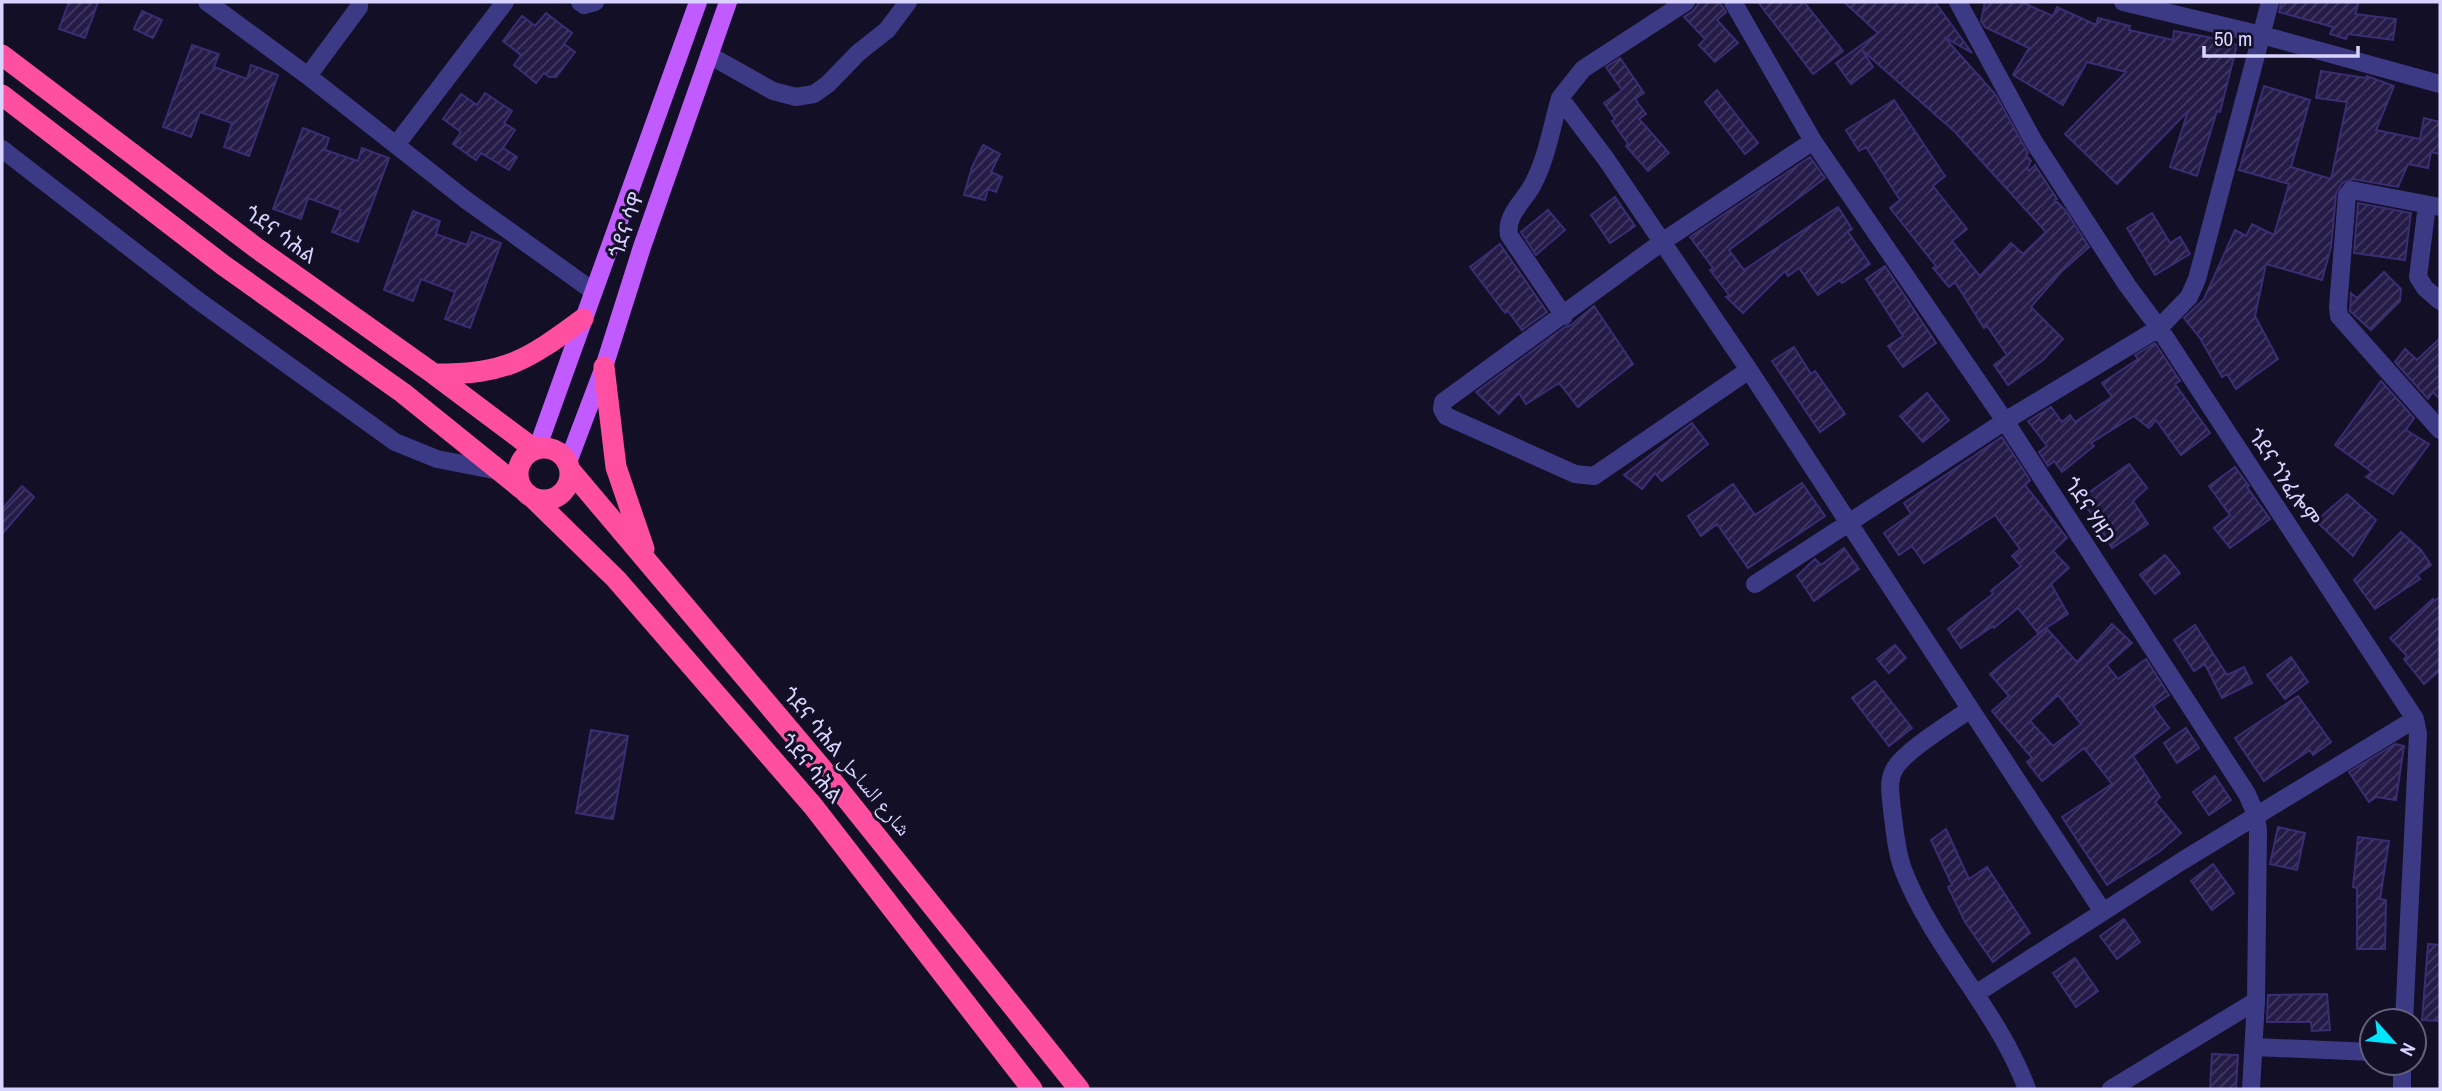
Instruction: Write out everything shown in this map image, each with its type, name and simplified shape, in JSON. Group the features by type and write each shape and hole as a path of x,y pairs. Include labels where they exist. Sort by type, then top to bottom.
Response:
{"highway":[{"name":"ጎደና ሳሕል","path":"2,55 255,247 536,449 555,450 569,466"},
{"name":"ጎደና ሳሕል","path":"2,95 223,265 403,393 528,494 616,579 813,806 1032,1089"},
{"path":"434,374 471,374 512,365 549,345 583,319"},
{"path":"604,368 616,467 649,564"},
{"path":"536,449 522,459 517,474 528,494 549,500 563,493 568,486 569,466"},
{"name":"ጎደና ሳሕል شارع الساحل","path":"569,466 881,841 1079,1089"},
{"path":"660,630 686,607"},
{"path":"856,861 881,841"}],"main road":[{"name":"ጎደና ሳዋ","path":"536,449 698,2"},
{"name":"ጎደና ሳዋ","path":"569,466 728,2"}],"street":[{"path":"207,2 308,76 466,200 593,291"},
{"path":"396,145 505,2"},
{"path":"580,2 584,5 595,2"},
{"path":"709,55 773,91 796,97 814,94 887,30 908,2"},
{"path":"1564,316 1509,235 1510,219 1535,180 1560,98 1583,69 1685,2"},
{"name":"ጎደና ሃዘጋ","path":"1733,2 1813,141 2005,421 2247,794 2256,815 2256,1001 2251,1089"},
{"name":"ጎደና ጎንፈሎም","path":"1958,2 2034,142 2127,285 2159,327 2415,719 2418,734 2405,1007"},
{"path":"2123,2 2262,35 2440,84"},
{"path":"1755,584 2005,421 2159,327 2189,297 2197,279 2270,2"},
{"path":"308,76 360,3"},
{"path":"1560,98 1749,370 2103,912"},
{"path":"1749,370 1594,476 1575,474 1446,416 1442,409 1443,402 1662,242 1813,141"},
{"path":"2,149 196,299 395,442 438,459 499,471"},
{"path":"2440,301 2425,288 2418,277 2434,206 2351,190 2347,195 2338,313 2440,430"},
{"path":"1970,709 1902,759 1893,771 1889,784 1897,848 1903,871 1922,911 1977,993 2012,1053 2027,1089"},
{"path":"1977,993 2256,815 2415,719"},
{"path":"2111,1089 2256,1001"},
{"path":"2254,1047 2358,1051"}],"building":[{"path":"69,2 98,2 85,38 59,29"},
{"path":"1700,2 1718,2 1723,7 1726,12 1717,20 1738,43 1715,62 1699,45 1705,39 1684,17"},
{"path":"1758,2 1804,2 1843,51 1813,74"},
{"path":"1844,2 1935,2 1972,53 1944,37 1996,95 2028,153 2026,155 2031,161 2027,169 2029,171 2035,165 2057,199 2055,200 2066,211 2089,247 2061,272 2031,307 2063,339 2043,360 2008,385 1994,365 2007,355 1987,326 1984,328 1955,282 1949,287 1933,268 1936,266 1890,208 1900,200 1866,147 1859,151 1846,130 1894,100 1945,176 1933,186 1967,229 1952,241 1980,276 2011,243 2023,254 2046,232 1955,132 1862,50 1873,67 1851,84 1836,63 1878,33"},
{"path":"1985,2 2021,2 2053,16 2057,7 2096,25 2098,18 2130,26 2129,30 2173,40 2174,31 2237,45 2220,112 2217,111 2197,176 2170,167 2188,111 2117,184 2065,134 2126,72 2087,62 2063,105 2013,75 2029,48 1985,27 1981,21"},
{"path":"2281,2 2359,2 2355,14 2396,19 2393,40 2348,34 2346,39 2330,34 2333,27 2279,12"},
{"path":"142,11 162,20 153,38 134,29"},
{"path":"546,13 572,33 564,44 575,52 556,77 549,77 544,73 536,83 514,65 521,55 503,41 522,16 535,26"},
{"path":"192,45 219,54 214,67 247,79 251,65 278,75 249,156 224,147 232,123 200,112 191,137 163,127"},
{"path":"1620,58 1644,93 1635,99 1646,114 1639,119 1669,153 1648,171 1626,146 1628,144 1612,121 1615,119 1604,103 1622,90 1606,67"},
{"path":"2321,71 2367,76 2394,86 2376,130 2420,139 2424,118 2440,122 2440,154 2431,152 2428,168 2408,164 2398,187 2353,179 2342,183 2336,194 2331,247 2322,280 2266,264 2255,316 2278,359 2236,389 2227,374 2222,377 2200,338 2184,318 2204,299 2235,230 2246,236 2252,224 2274,235 2289,184 2239,170 2264,86 2310,100 2291,167 2331,179 2347,102 2316,98"},
{"path":"1717,90 1758,143 1745,154 1705,102"},
{"path":"485,93 512,111 504,123 515,130 503,148 517,157 509,170 481,153 476,160 453,144 461,132 443,119 461,94 477,105"},
{"path":"303,128 329,138 325,150 358,161 362,148 389,158 358,242 332,232 341,210 308,198 301,219 273,209"},
{"path":"983,145 1000,154 991,172 1002,177 996,192 988,189 985,200 964,195 972,167"},
{"path":"1810,157 1825,178 1729,250 1744,270 1838,207 1852,229 1848,232 1870,264 1818,295 1799,268 1788,276 1785,271 1743,313 1726,297 1729,295 1710,270 1713,268 1690,237"},
{"path":"1615,197 1635,226 1610,243 1591,215"},
{"path":"2358,203 2411,213 2405,260 2354,253"},
{"path":"1548,210 1565,230 1536,255 1521,232"},
{"path":"413,211 440,221 436,234 467,245 472,232 501,243 470,328 445,319 455,292 421,279 413,301 384,290"},
{"path":"2152,213 2170,243 2180,237 2190,254 2155,275 2127,228"},
{"path":"1500,244 1547,312 1522,330 1508,311 1505,313 1470,267"},
{"path":"1885,266 1936,343 1903,367 1888,346 1903,336 1866,279"},
{"path":"2384,272 2401,289 2400,301 2371,330 2350,311 2351,293 2357,298"},
{"path":"1594,306 1633,364 1578,407 1559,383 1526,404 1519,393 1499,414 1476,392 1571,325"},
{"path":"2440,338 2440,399 2433,392 2428,399 2395,362 2405,349 2417,360"},
{"path":"2155,343 2180,381 2175,384 2210,433 2181,455 2156,420 2149,428 2134,416 2091,443 2094,446 2062,472 2054,461 2048,466 2039,452 2047,446 2028,421 2051,407 2062,422 2070,415 2075,422 2112,397 2102,383 2138,359 2135,355"},
{"path":"1794,347 1811,374 1815,371 1845,414 1820,432 1772,361"},
{"path":"2381,381 2414,418 2406,430 2429,444 2393,494 2366,477 2372,472 2335,445"},
{"path":"1927,393 1949,420 1923,442 1900,416"},
{"path":"1692,423 1708,444 1662,481 1655,473 1642,489 1624,475"},
{"path":"2002,437 2030,480 2025,485 2067,538 2053,551 2069,568 2051,584 2068,614 2038,633 2018,608 1994,628 1993,626 1961,648 1948,629 1993,594 1991,591 2021,566 2012,556 2020,549 1995,515 1924,563 1912,546 1899,555 1884,533 1911,514 1904,503"},
{"path":"2129,464 2147,488 2133,501 2148,524 2112,548 2100,525 2080,499"},
{"path":"2235,467 2270,519 2230,548 2214,528 2230,515 2209,486"},
{"path":"1802,483 1825,516 1748,568 1717,524 1701,536 1688,516 1733,484 1755,515"},
{"path":"22,486 34,497 2,534 2,509"},
{"path":"2347,494 2376,520 2353,556 2316,521"},
{"path":"2401,532 2421,550 2431,565 2417,575 2420,579 2375,609 2354,580"},
{"path":"1844,548 1859,569 1814,601 1797,576 1815,559 1821,565"},
{"path":"2165,555 2180,573 2155,594 2140,575"},
{"path":"2440,597 2440,670 2424,684 2404,659 2407,656 2390,638 2433,599 2434,601"},
{"path":"2112,624 2132,643 2107,665 2118,679 2146,659 2169,695 2153,706 2169,728 2133,756 2160,797 2155,802 2181,833 2159,852 2107,885 2062,817 2112,784 2084,748 2042,781 2027,762 2032,758 1992,711 2009,696 1990,674 2046,628 2077,662","holes":["2058,695 2081,724 2053,746 2030,721"]},
{"path":"2195,625 2227,675 2244,667 2252,683 2222,698 2205,664 2194,671 2174,640"},
{"path":"1895,645 1906,658 1889,673 1877,659"},
{"path":"2291,657 2308,682 2285,699 2267,675"},
{"path":"1875,681 1912,728 1889,746 1852,698"},
{"path":"2298,696 2331,742 2313,755 2310,750 2264,781 2235,738"},
{"path":"2186,728 2199,748 2177,763 2164,743"},
{"path":"591,730 628,736 613,819 576,813"},
{"path":"2395,744 2404,746 2396,800 2376,797 2369,802 2349,772"},
{"path":"2215,776 2231,800 2209,815 2193,792"},
{"path":"2278,827 2305,833 2297,870 2270,864"},
{"path":"1946,829 1969,879 1987,867 2030,933 1993,962 1965,922 1948,887 1952,885 1931,840"},
{"path":"2358,837 2389,841 2380,899 2386,900 2385,949 2357,949 2357,888 2353,887"},
{"path":"2213,864 2234,893 2212,910 2191,881"},
{"path":"2124,919 2140,942 2117,959 2100,936"},
{"path":"2428,944 2440,945 2440,1021 2428,1020 2428,1007 2423,1007"},
{"path":"2075,958 2098,991 2076,1007 2053,973"},
{"path":"2327,994 2330,1030 2312,1031 2311,1022 2267,1022 2268,995"},
{"path":"2212,1054 2238,1055 2236,1089 2210,1089"}]}
